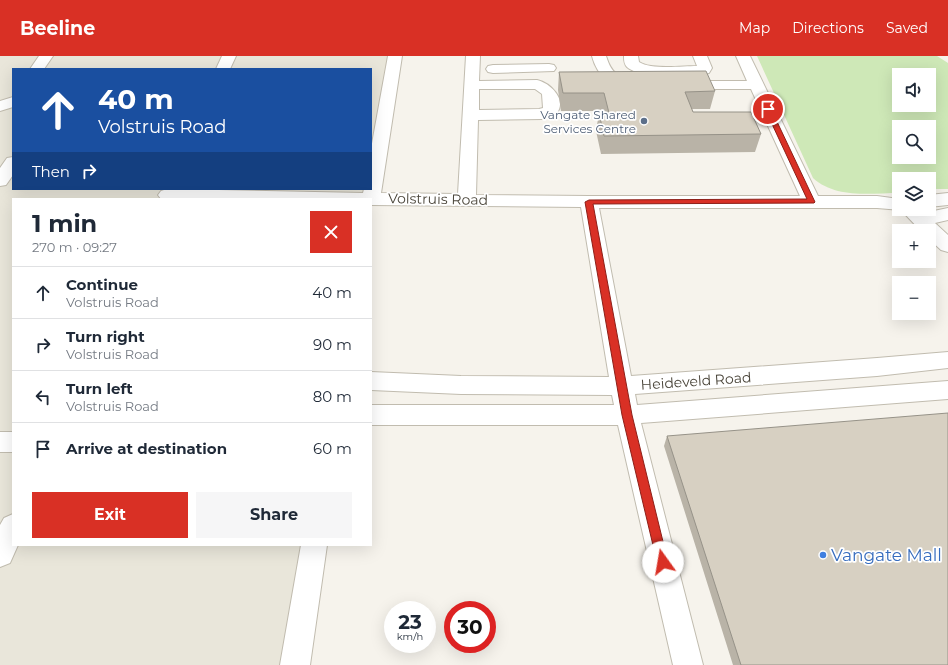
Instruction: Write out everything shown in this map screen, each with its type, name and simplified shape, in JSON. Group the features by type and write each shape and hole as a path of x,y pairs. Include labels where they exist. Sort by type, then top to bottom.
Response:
{"street":[{"path":"37,68 46,56"},
{"path":"224,68 229,56"},
{"path":"371,198 395,56"},
{"path":"467,199 473,56"},
{"path":"600,56 602,69 612,79 624,83 643,85"},
{"path":"631,56 632,64 639,69 704,70 705,68 700,56"},
{"path":"743,56 812,202"},
{"path":"471,116 542,114 551,110 550,93 542,85 493,85 497,65 549,68"},
{"path":"671,85 757,85"},
{"path":"0,106 12,102"},
{"path":"0,181 12,163"},
{"name":"Volstruis Road","path":"167,194 371,198"},
{"name":"Volstruis Road","path":"372,198 589,202 877,202 892,205"},
{"path":"936,203 948,199"},
{"path":"589,202 627,415 688,665"},
{"path":"936,213 948,214"},
{"path":"920,216 948,246"},
{"name":"Volstruis Road","path":"924,216 948,231"},
{"name":"Heideveld Road","path":"372,381 461,385 623,386 877,367 948,360"},
{"name":"Heideveld Road","path":"372,415 627,415 948,390"},
{"path":"0,442 12,442"},
{"path":"0,554 12,528"},
{"path":"294,665 314,546"}],"shaded area":[{"path":"0,56 395,56 371,198 12,198 12,546 314,546 295,665 0,665"}],"green space":[{"path":"757,56 937,56 948,63 948,189 936,189 936,172 892,172 892,193 866,194 843,192 822,185 813,178"}],"building":[{"path":"706,71 715,91 685,92 693,112 751,112 761,134 604,136 599,113 609,113 604,93 563,93 559,72"},
{"name":"Vangate Mall","path":"948,413 948,665 741,665 667,436"}],"place":[{"name":"Vangate Shared Services Centre","path":"644,121"},
{"name":"Vangate Mall","path":"823,555"}],"route":[{"path":"663,562 627,415 589,202 812,202 768,109"}]}
